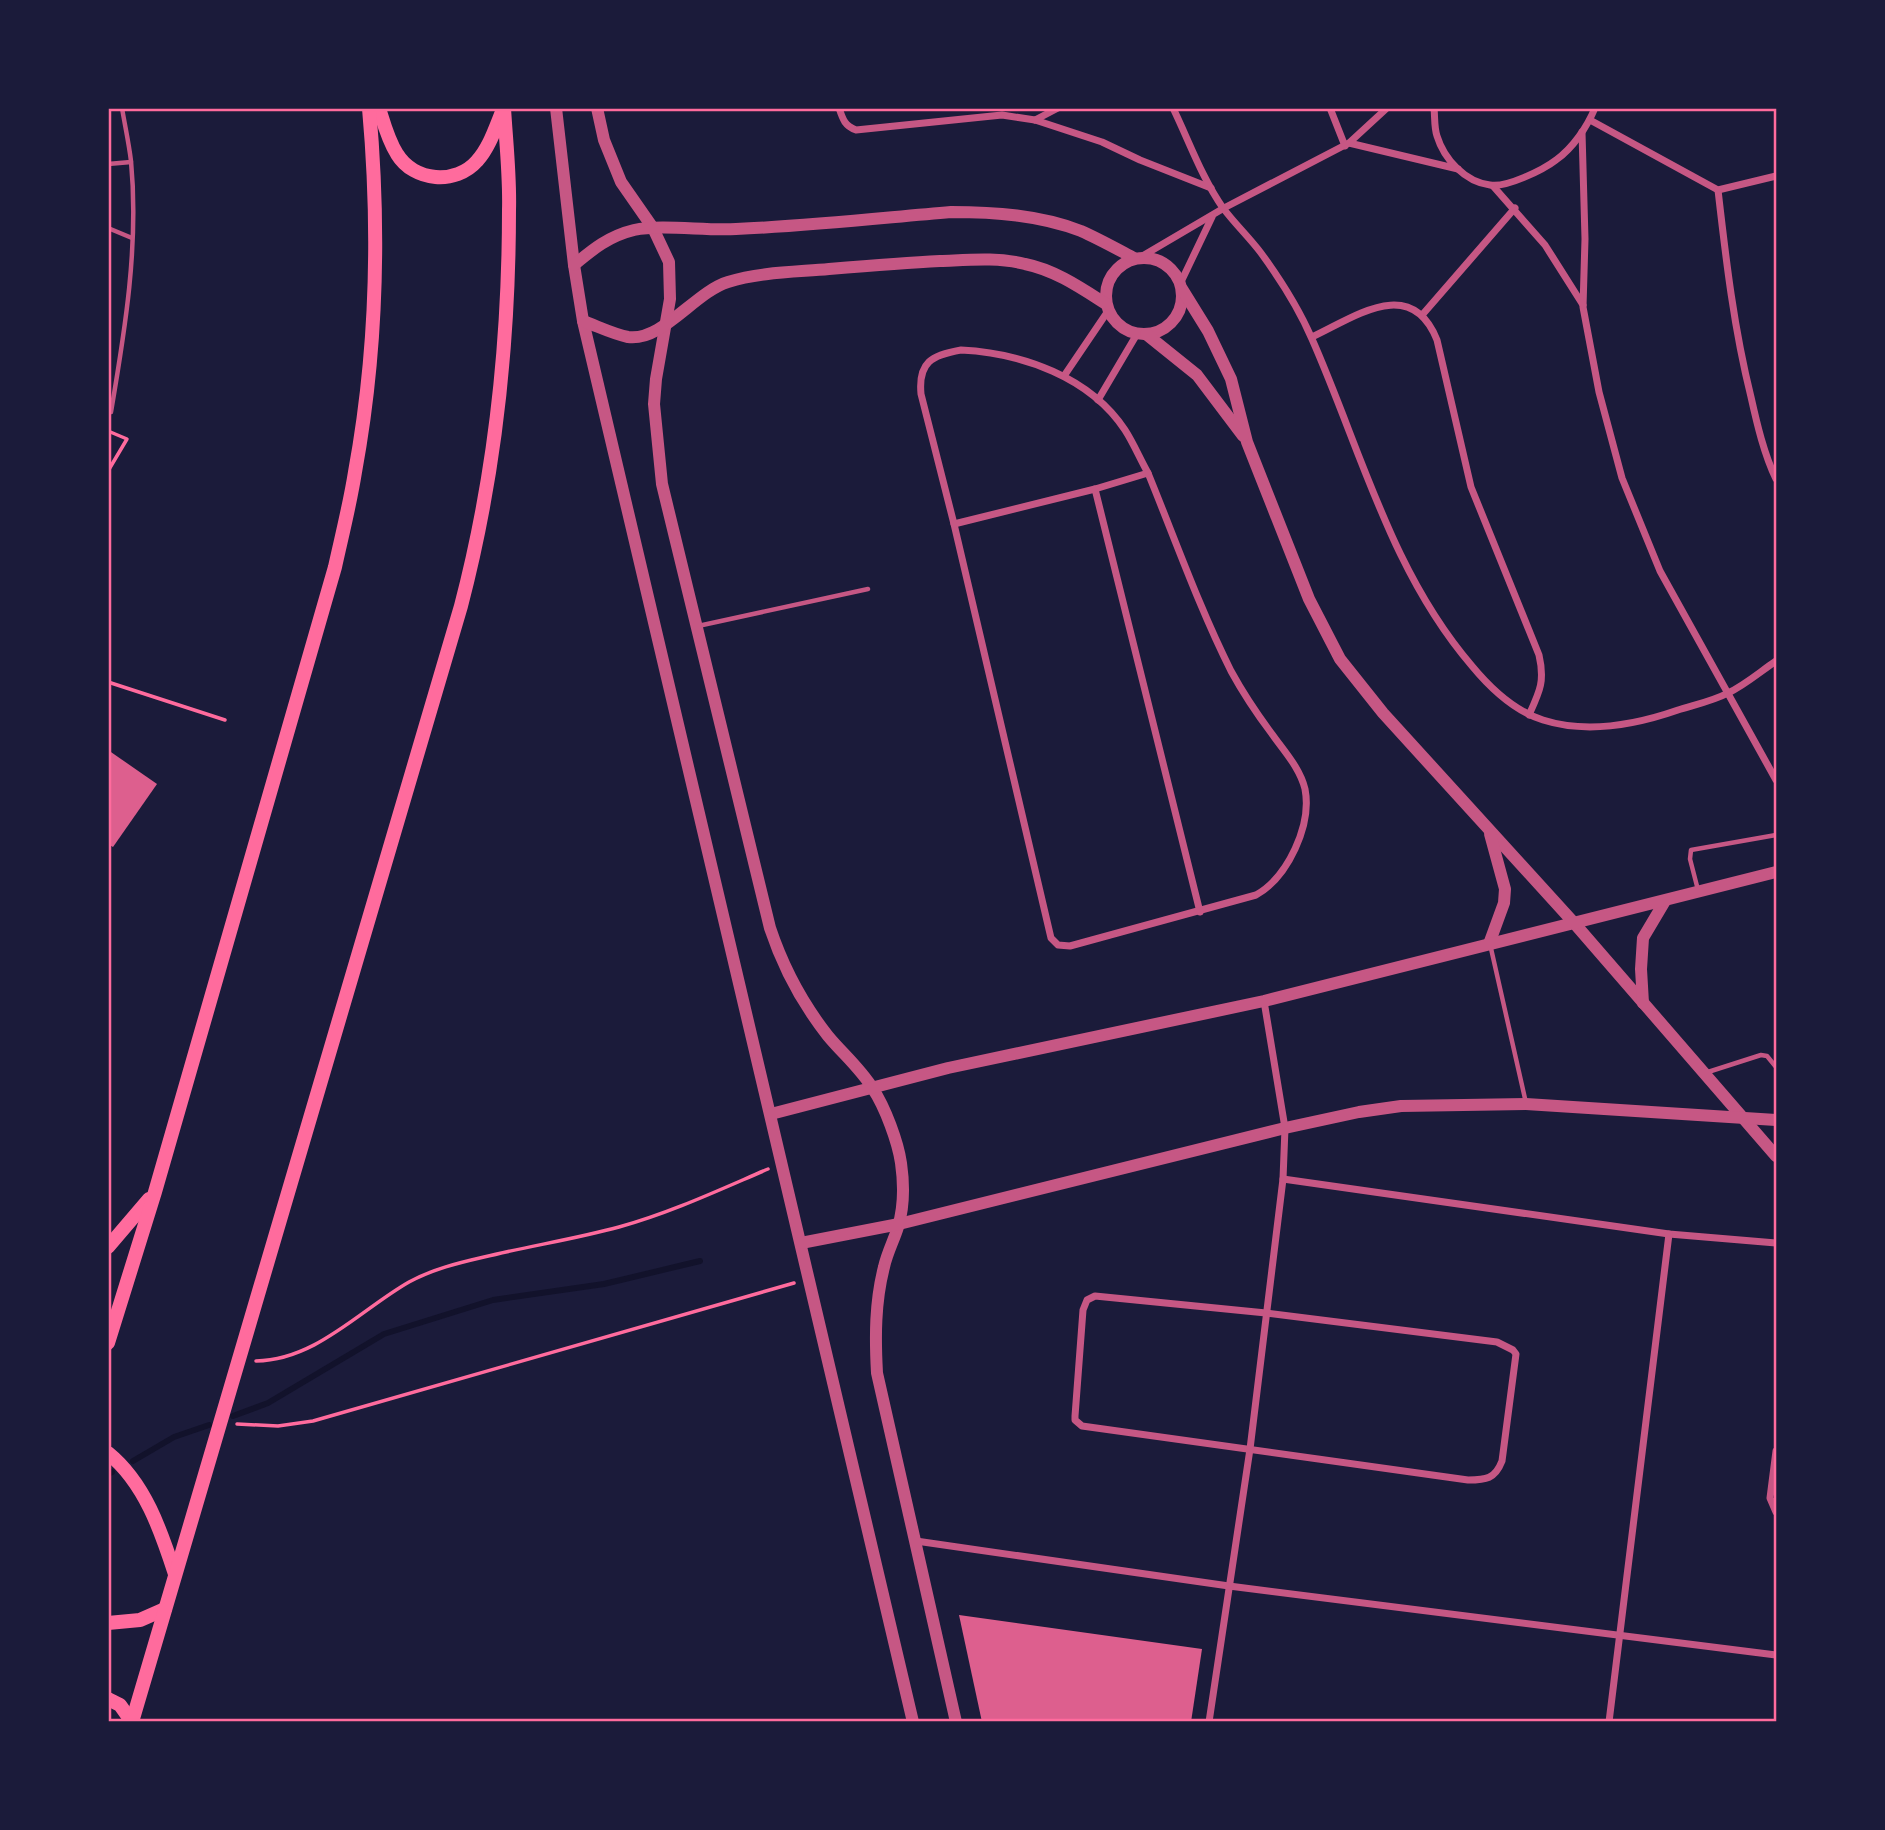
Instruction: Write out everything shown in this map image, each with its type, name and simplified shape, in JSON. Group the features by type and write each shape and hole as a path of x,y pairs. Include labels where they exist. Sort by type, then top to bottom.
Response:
{"main road":[{"path":"108,1343 155,1192 335,566 355,472 367,393 376,261 376,180 369,108"},
{"path":"379,108 398,157 416,172 445,178 469,169 478,160 487,148 504,108"},
{"path":"132,1721 476,549 499,414 505,341 510,208 504,108"},
{"path":"108,1247 155,1192"},
{"path":"108,1453 125,1469 148,1504 160,1528 175,1574"},
{"path":"108,1623 140,1619 165,1609"},
{"path":"108,1699 120,1705 132,1721"}],"street":[{"path":"556,108 583,321 913,1721"},
{"path":"597,108 604,140 621,182 653,228 669,262 670,299 654,404 657,449 671,523 770,928 786,971 813,1015 873,1088 891,1129 901,1162 903,1193 899,1224 884,1267 877,1305 877,1373 956,1721"},
{"path":"839,108 843,121 856,130 1001,112 1102,142 1211,188"},
{"path":"1035,120 1058,108"},
{"path":"1173,108 1211,188 1261,253 1312,337 1410,577 1458,651 1484,681 1529,715 1568,726 1596,727 1622,725 1659,717 1728,693 1776,661"},
{"path":"1330,108 1347,145"},
{"path":"1064,376 1107,307 1106,287 1119,266 1347,145 1387,108"},
{"path":"1434,108 1437,135 1446,154 1469,178 1493,186 1515,208 1545,245 1583,307"},
{"path":"1493,186 1518,179 1557,160 1582,132 1596,109"},
{"path":"1590,120 1718,190 1776,176"},
{"path":"1582,132 1585,239 1583,307 1608,432 1627,489 1660,571 1776,780"},
{"path":"1347,145 1458,169"},
{"path":"1718,190 1730,301 1743,367 1757,425 1776,479"},
{"path":"1423,314 1515,208"},
{"path":"574,265 608,239 635,230 752,229 951,212 982,212 1021,216 1077,230 1137,258 1150,258 1169,267 1208,331 1231,379 1247,442 1309,598 1340,659 1383,713 1575,924 1776,1156"},
{"path":"1098,400 1141,334 1166,327 1174,320 1182,300 1181,287 1213,216"},
{"path":"583,321 617,334 640,337 665,325 714,287 732,281 786,273 964,260 1001,260 1026,264 1063,278 1107,307 1120,326 1141,334 1197,375 1247,442"},
{"path":"1312,337 1377,307 1390,304 1409,306 1423,314 1431,325 1437,340 1471,488 1539,655 1543,676 1529,715"},
{"path":"961,350 982,351 1005,355 1064,376 1098,400 1125,430 1147,473 1232,672 1253,708 1296,767 1305,792 1305,815 1291,857 1280,875 1270,887 1256,895 1070,946 1058,944 1051,938 920,383 924,367 932,358 961,350"},
{"path":"954,524 1095,489 1147,473"},
{"path":"1095,489 1200,912"},
{"path":"1489,830 1505,889 1504,903 1489,944"},
{"path":"771,1114 948,1068 1264,1001 1776,872"},
{"path":"1643,1003 1643,938 1665,901"},
{"path":"1209,1721 1250,1449 1283,1179 1285,1128 1264,1001"},
{"path":"801,1243 899,1224 1285,1128 1401,1106 1526,1104 1776,1120"},
{"path":"1283,1179 1669,1234 1776,1243"},
{"path":"1609,1721 1669,1234"},
{"path":"1095,1296 1266,1313 1497,1342 1516,1354 1502,1461 1496,1475 1491,1478 1468,1480 1250,1449 1079,1424 1074,1416 1083,1310 1087,1300 1095,1296"},
{"path":"1776,1451 1770,1498 1776,1512"},
{"path":"916,1541 1229,1586 1776,1655"}],"lane":[{"path":"111,412 129,300 132,238 131,162 122,108"},
{"path":"108,164 131,162"},
{"path":"108,228 132,238"},
{"path":"698,627 868,589"},
{"path":"1699,892 1690,859 1691,850 1776,835"},
{"path":"1489,944 1526,1104"},
{"path":"1703,1074 1761,1055 1767,1056 1776,1067"}],"path":[{"path":"108,431 127,439 108,471"},
{"path":"108,682 225,720"},
{"path":"238,1361 267,1361 330,1337 408,1283 438,1268 618,1227 670,1210 782,1163"},
{"path":"220,1422 278,1426 313,1421 809,1278"}],"building":[{"path":"108,750 157,784 113,847 108,844"},
{"path":"959,1615 1202,1649 1191,1722 982,1722"}],"waterway":[{"path":"233,1416 268,1403 384,1334 493,1300 604,1284 700,1261"},
{"path":"133,1461 174,1437 209,1425"},
{"path":"108,1474 112,1472"}]}
